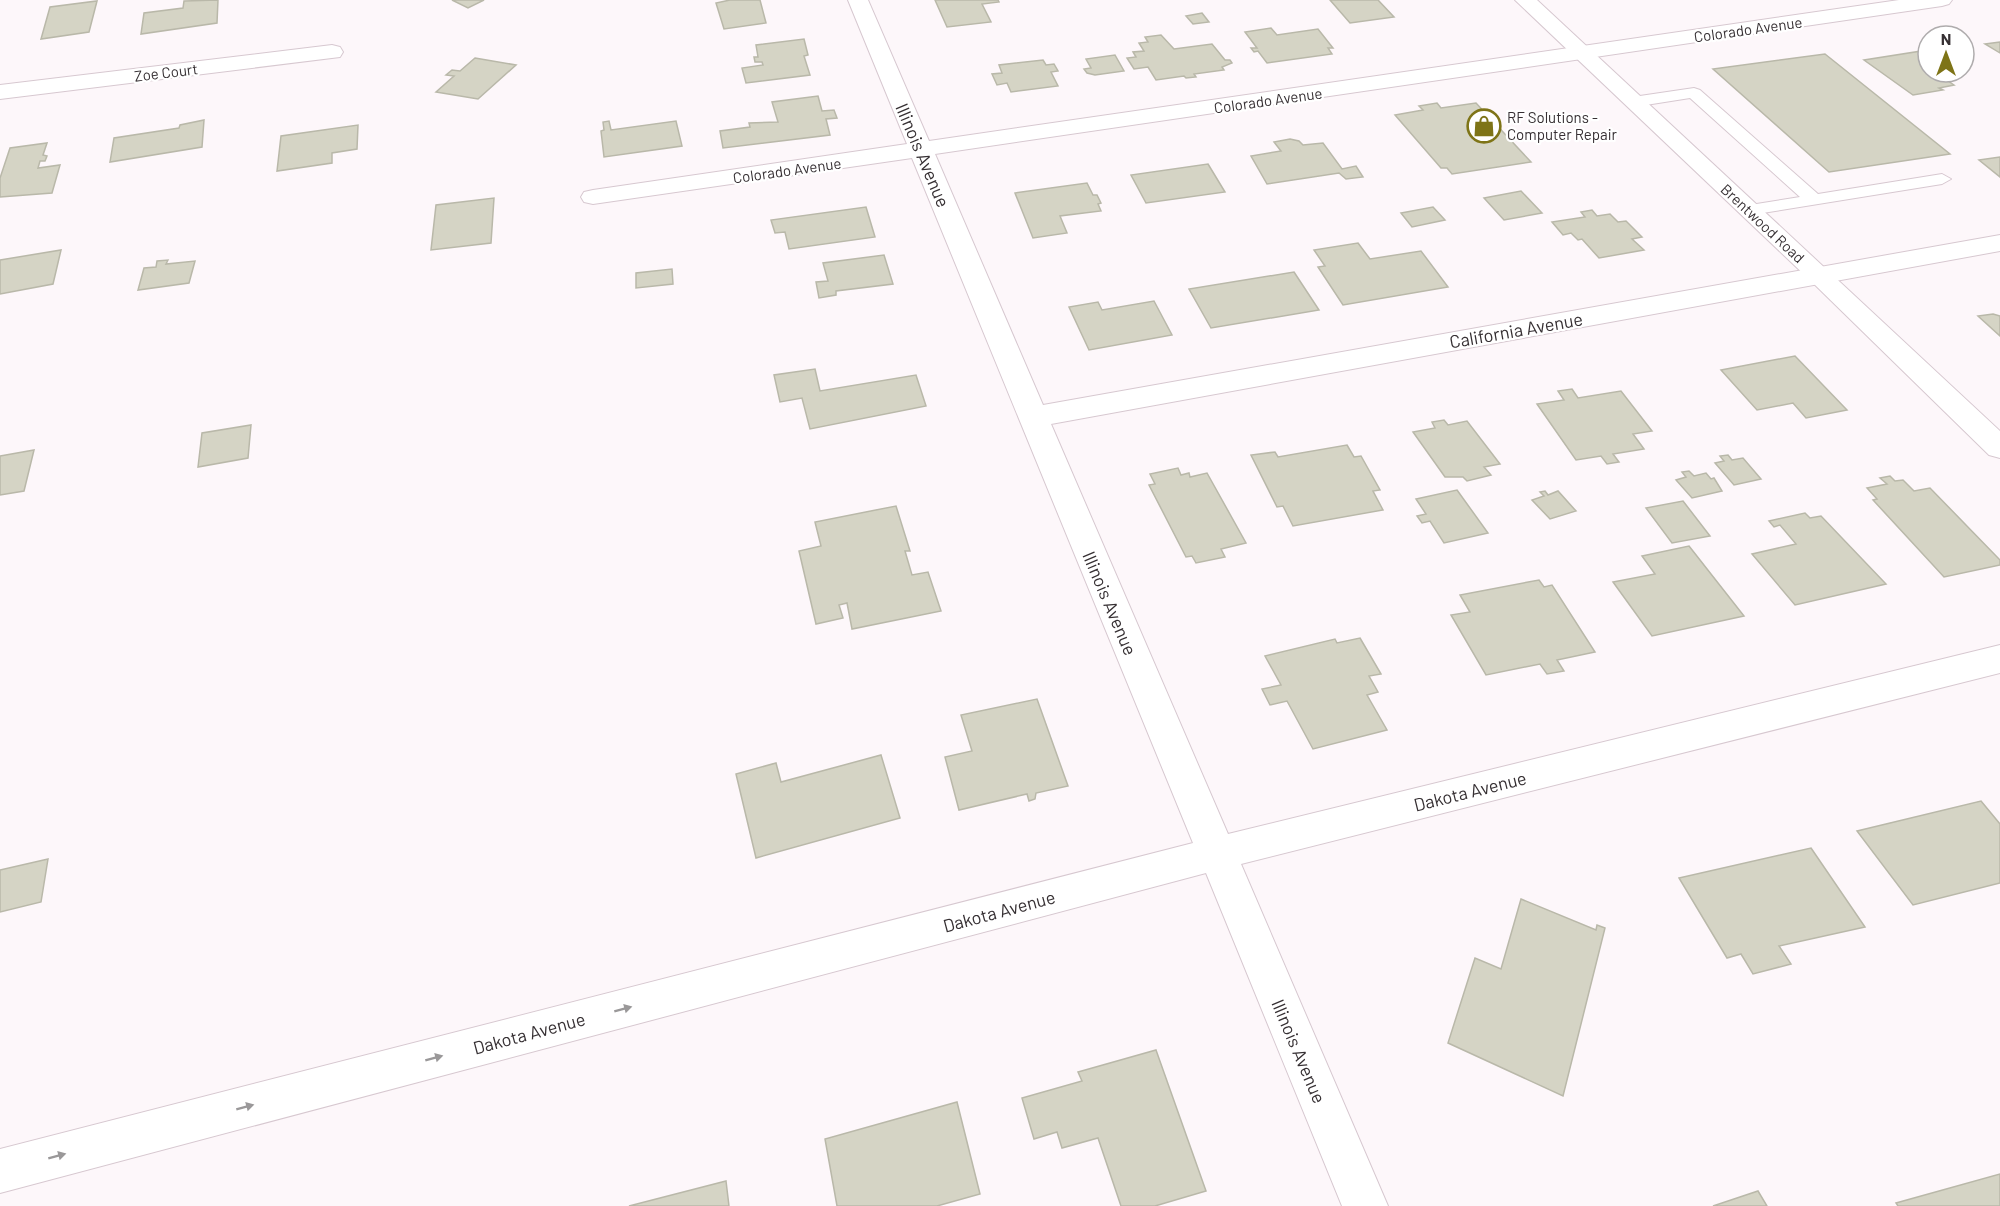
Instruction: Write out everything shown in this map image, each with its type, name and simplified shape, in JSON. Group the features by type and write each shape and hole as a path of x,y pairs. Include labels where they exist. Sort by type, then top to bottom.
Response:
{"street":[{"name":"Illinois Avenue","path":"858,0 1215,854 1365,1206"},
{"name":"Brentwood Road","path":"1525,0 1820,275 2000,448"},
{"name":"Colorado Avenue","path":"593,197 922,151 1942,0"},
{"name":"Zoe Court","path":"0,92 332,52"},
{"name":"California Avenue","path":"1033,417 2000,243"},
{"name":"Dakota Avenue","path":"0,1171 1215,854 2000,659"}],"lane":[{"path":"1633,102 1694,93 1813,199"},
{"path":"1750,210 1942,179"}],"building":[{"path":"218,0 217,23 141,34 144,13 183,8 184,1"},
{"path":"452,0 484,0 468,8"},
{"path":"730,0 760,0 766,23 724,29 716,3"},
{"path":"935,0 998,0 999,2 982,4 991,22 947,27"},
{"path":"1330,0 1378,0 1394,17 1350,23"},
{"path":"97,1 89,32 41,39 50,7"},
{"path":"1202,13 1209,22 1193,24 1186,16"},
{"path":"1271,28 1277,35 1318,29 1333,48 1328,48 1332,54 1267,63 1258,51 1254,52 1251,48 1257,48 1245,32"},
{"path":"1161,35 1174,49 1212,44 1225,60 1230,60 1232,63 1222,67 1224,70 1194,74 1196,77 1186,78 1184,76 1156,80 1148,67 1134,69 1127,58 1136,57 1133,52 1144,51 1139,43 1148,42 1145,37"},
{"path":"804,39 808,55 804,56 810,75 746,83 742,68 763,65 762,62 755,62 754,57 758,57 756,45"},
{"path":"2000,42 2000,53 1985,44"},
{"path":"1916,52 1916,84 1954,85 1939,88 1943,90 1913,95 1864,60"},
{"path":"1825,54 1950,154 1829,172 1713,69"},
{"path":"1115,55 1124,71 1095,75 1087,73 1084,69 1091,68 1086,59"},
{"path":"475,58 516,65 478,99 436,92 454,76 446,75 452,70 460,71"},
{"path":"1043,60 1046,65 1054,64 1058,71 1051,72 1058,86 1011,92 1007,83 997,85 992,74 1002,73 999,65"},
{"path":"818,96 822,111 834,110 837,118 826,119 830,135 723,148 720,131 750,127 749,123 778,122 772,102"},
{"path":"1437,103 1441,108 1476,103 1531,162 1452,174 1447,168 1441,168 1395,115 1423,110 1419,106"},
{"path":"204,120 202,147 110,162 114,138 179,128 180,125"},
{"path":"609,121 611,130 676,121 682,146 604,157 601,131 604,130 603,122"},
{"path":"358,125 357,149 332,153 332,163 277,171 281,136"},
{"path":"1290,139 1299,141 1303,145 1323,143 1342,169 1356,166 1363,177 1346,179 1339,173 1267,184 1251,156 1281,151 1274,142"},
{"path":"47,143 43,155 47,156 45,161 40,161 38,168 60,165 52,193 0,197 0,178 10,148"},
{"path":"2000,157 2000,177 1979,160"},
{"path":"1208,164 1225,192 1146,203 1131,175"},
{"path":"1087,183 1093,195 1097,195 1101,203 1098,204 1101,211 1060,216 1067,233 1033,238 1015,193"},
{"path":"1521,191 1542,213 1504,220 1484,198"},
{"path":"494,198 491,243 431,250 436,205"},
{"path":"866,207 875,237 789,249 785,232 775,233 771,220"},
{"path":"1433,207 1445,220 1412,227 1401,213"},
{"path":"1592,210 1597,216 1610,214 1618,222 1626,221 1642,237 1632,239 1644,250 1599,258 1582,239 1578,240 1571,233 1563,235 1552,222 1585,217 1581,212"},
{"path":"1358,243 1370,259 1421,251 1448,287 1343,305 1318,267 1325,266 1314,250"},
{"path":"61,250 53,284 0,294 0,260"},
{"path":"884,255 893,284 836,291 836,295 819,298 816,282 828,281 823,263"},
{"path":"168,260 166,264 195,261 189,283 138,290 144,268 156,267 157,261"},
{"path":"672,269 673,284 636,288 636,273"},
{"path":"1294,272 1319,310 1211,328 1189,289"},
{"path":"1154,301 1172,335 1089,350 1069,307 1098,302 1102,310"},
{"path":"1993,314 2000,316 2000,336 1978,316"},
{"path":"1795,356 1847,410 1806,418 1793,403 1757,410 1721,370"},
{"path":"815,369 820,391 916,375 926,406 810,429 802,398 780,402 774,375"},
{"path":"1572,389 1578,398 1621,391 1652,431 1633,434 1644,449 1613,454 1619,462 1607,464 1601,456 1576,460 1537,404 1564,400 1558,391"},
{"path":"1444,420 1448,425 1467,421 1500,464 1484,467 1491,475 1467,481 1463,477 1445,477 1413,432 1435,428 1432,422"},
{"path":"251,425 248,458 198,467 202,433"},
{"path":"1347,445 1354,457 1361,456 1380,490 1373,491 1383,510 1293,526 1283,506 1277,507 1251,455 1275,452 1278,457"},
{"path":"34,450 24,491 0,495 0,456"},
{"path":"1728,455 1732,460 1743,458 1761,479 1734,485 1715,463 1724,461 1720,456"},
{"path":"1178,468 1181,475 1189,473 1190,477 1207,473 1246,543 1221,549 1225,557 1196,563 1192,556 1186,557 1149,485 1155,484 1150,474"},
{"path":"1689,471 1694,476 1706,473 1711,479 1714,478 1722,491 1692,498 1676,480 1686,477 1682,472"},
{"path":"1890,476 1895,481 1903,480 1914,491 1930,488 2000,560 2000,565 1944,577 1873,500 1877,499 1867,488 1887,484 1880,478"},
{"path":"1457,490 1488,533 1444,543 1430,521 1422,523 1417,516 1426,514 1416,499"},
{"path":"1545,491 1548,495 1558,491 1576,511 1550,519 1532,500 1544,496 1540,492"},
{"path":"1683,501 1710,536 1672,543 1646,508"},
{"path":"896,506 910,551 905,551 912,575 928,572 941,611 852,629 847,603 839,605 843,618 816,624 799,551 821,546 815,522"},
{"path":"1805,513 1810,518 1821,516 1886,584 1795,605 1752,554 1796,544 1780,525 1774,527 1769,521"},
{"path":"1689,546 1744,616 1652,636 1613,582 1655,574 1642,556"},
{"path":"1539,580 1544,587 1552,585 1595,652 1557,660 1564,671 1547,674 1540,664 1486,675 1451,615 1470,612 1460,595"},
{"path":"1360,638 1381,674 1369,676 1378,692 1367,695 1387,730 1313,749 1287,701 1270,705 1262,689 1281,685 1265,656 1335,639 1337,643"},
{"path":"1037,699 1068,786 1036,793 1035,799 1029,801 1027,794 959,810 945,757 972,751 961,715"},
{"path":"881,755 900,818 756,858 736,774 776,763 781,782"},
{"path":"1981,801 2000,824 2000,883 1913,905 1857,831"},
{"path":"1811,848 1865,927 1779,946 1791,964 1753,974 1741,954 1727,958 1679,878"},
{"path":"48,859 41,902 0,912 0,870"},
{"path":"1521,899 1596,930 1597,925 1605,928 1563,1096 1448,1043 1475,958 1501,969"},
{"path":"1156,1050 1206,1191 1155,1206 1121,1206 1098,1138 1062,1148 1057,1132 1034,1139 1022,1098 1082,1081 1078,1072"},
{"path":"957,1102 980,1194 937,1206 837,1206 825,1139"},
{"path":"2000,1174 2000,1206 1898,1206 1896,1203"},
{"path":"726,1181 729,1206 629,1206"},
{"path":"1758,1191 1767,1206 1713,1206"}],"place":[{"name":"RF Solutions - Computer Repair","path":"1484,126"}]}
